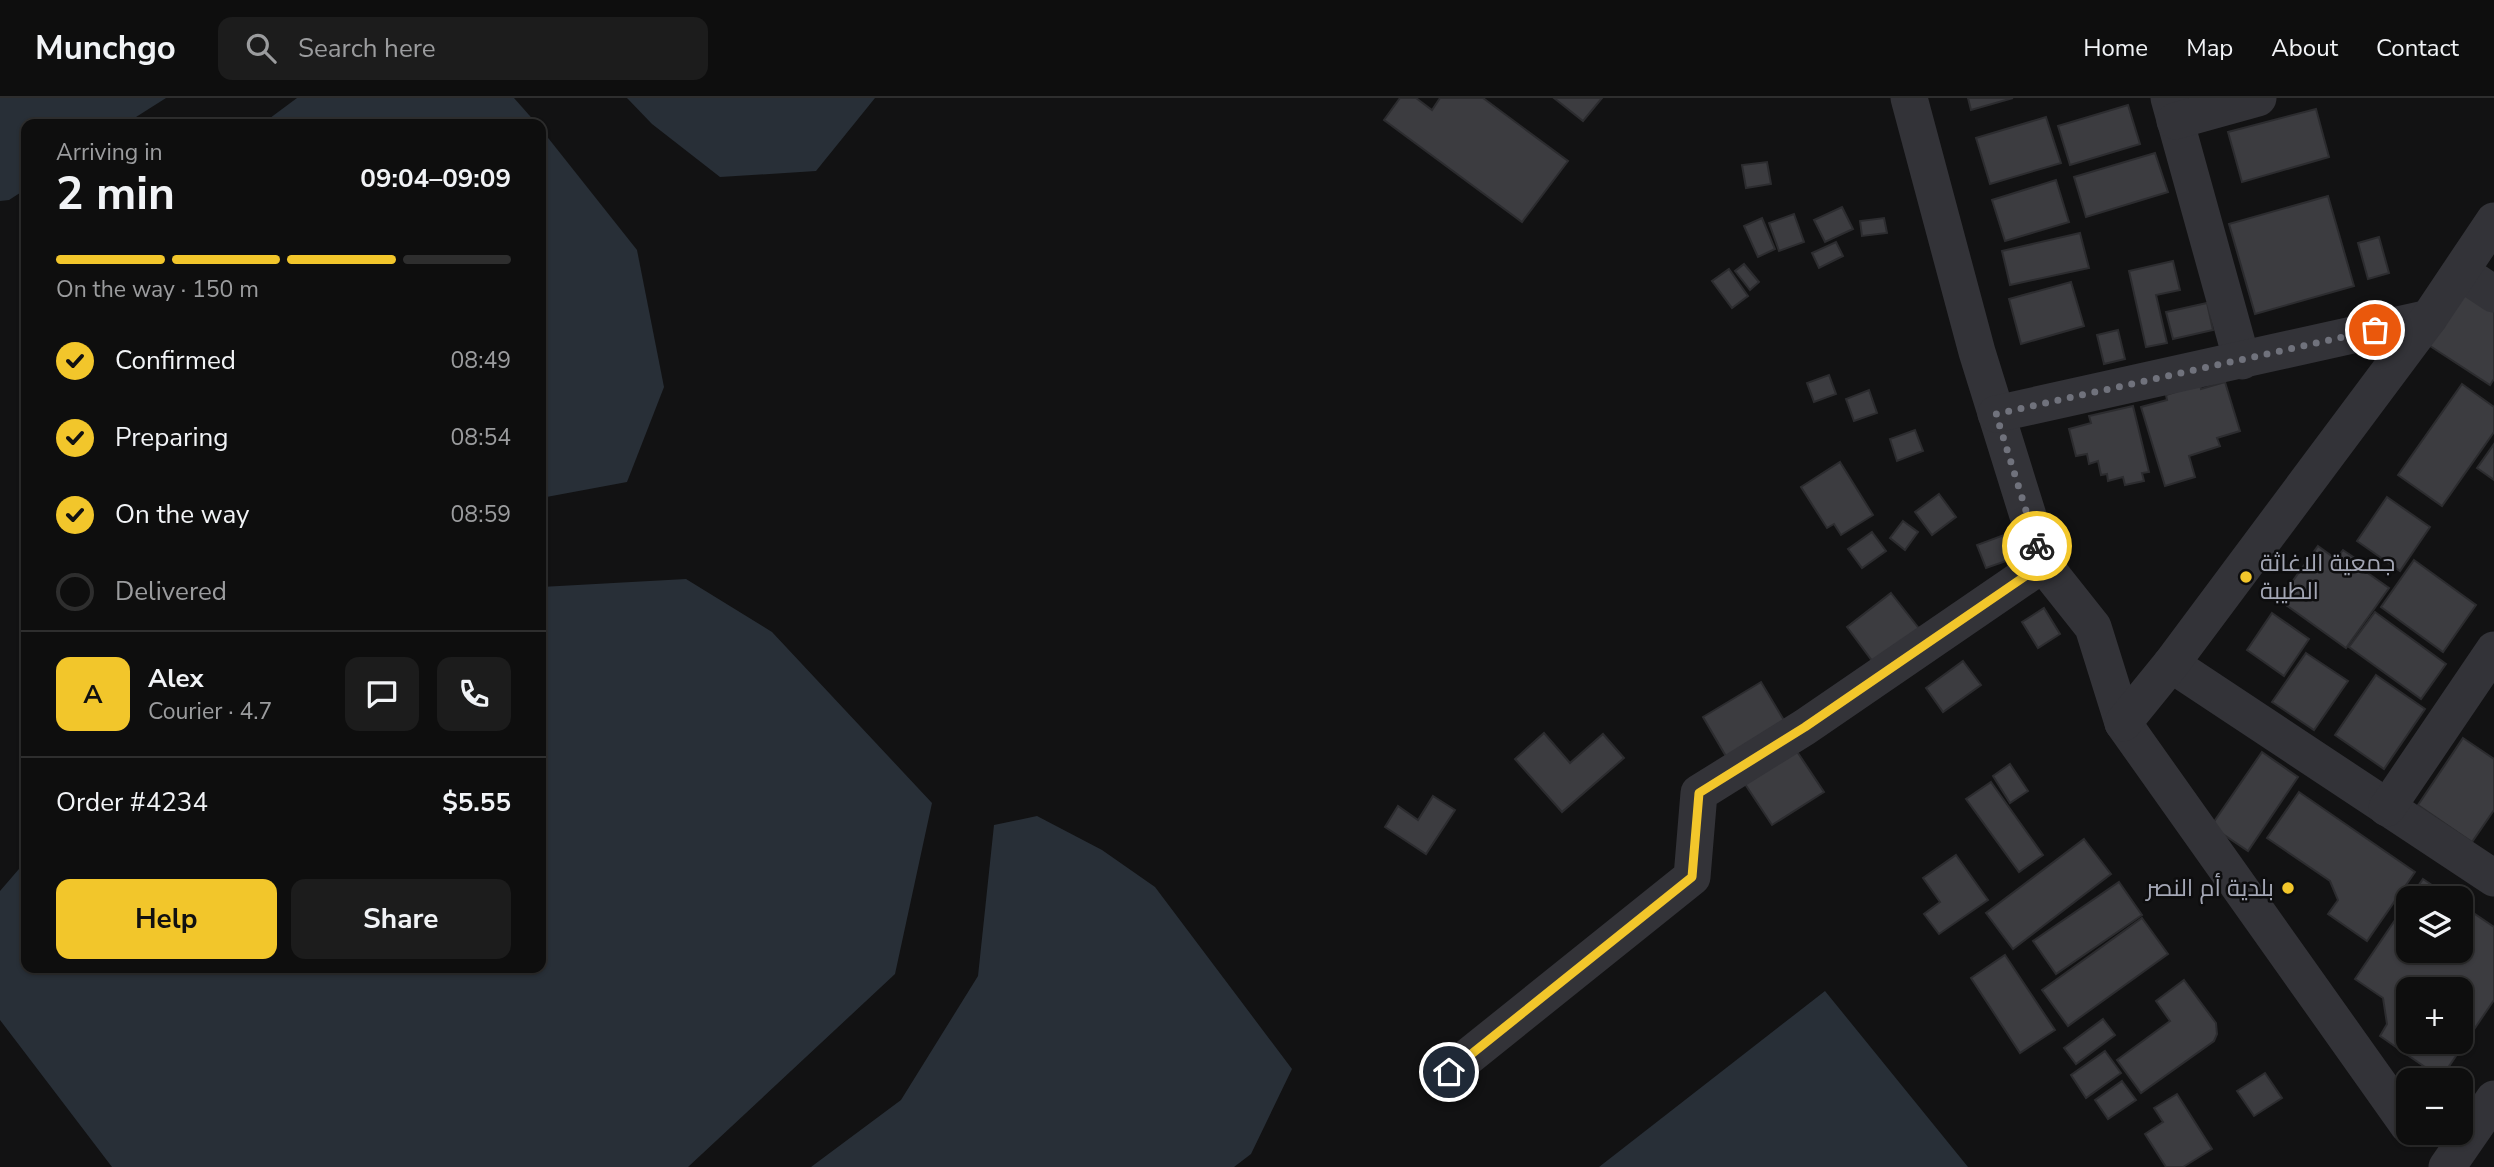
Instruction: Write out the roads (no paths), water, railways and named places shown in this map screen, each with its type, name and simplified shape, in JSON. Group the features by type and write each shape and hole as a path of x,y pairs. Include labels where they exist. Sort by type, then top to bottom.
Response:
{"street":[{"path":"1909,98 1996,414 2043,564 2093,628 2123,723 2396,1108"},
{"path":"2242,361 2172,109 2258,98"},
{"path":"2123,723 2171,664 2429,318 2494,221"},
{"path":"2461,272 2494,294"},
{"path":"1996,414 2429,318"},
{"path":"1449,1072 1692,877 1699,793 1805,727 2043,564"},
{"path":"2388,808 2494,650"},
{"path":"2171,664 2494,878"},
{"path":"2446,1167 2494,1100"},
{"path":"2422,1145 2438,1167"}],"place":[{"name":"جمعية الاغاثة الطيبة","path":"2246,577"},
{"name":"بلدية أم النصر","path":"2288,888"}]}
